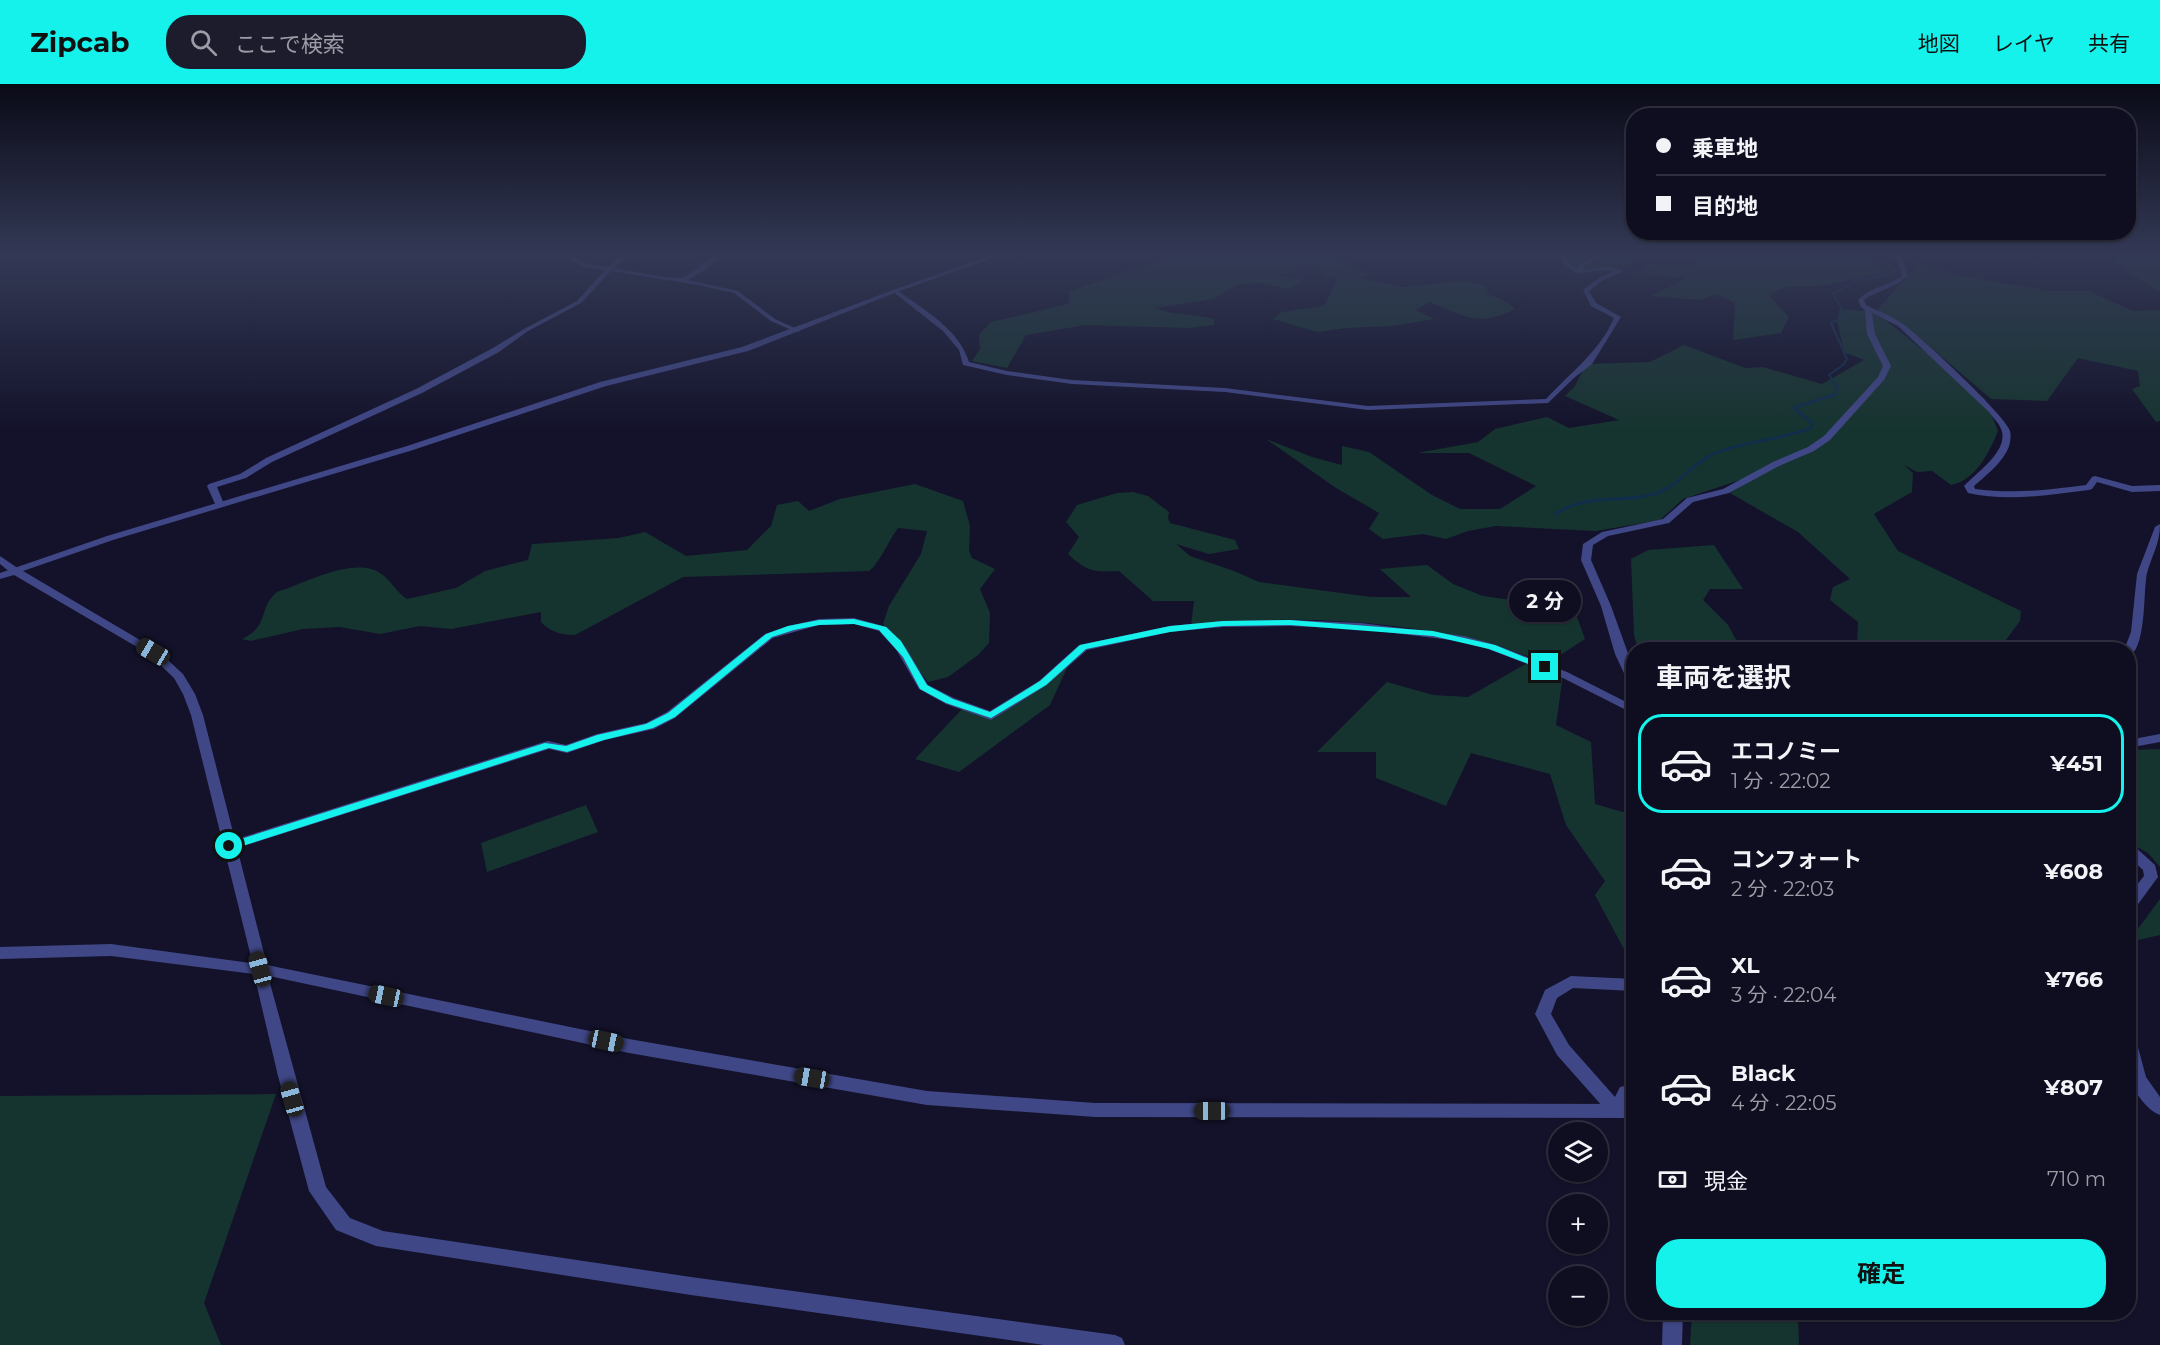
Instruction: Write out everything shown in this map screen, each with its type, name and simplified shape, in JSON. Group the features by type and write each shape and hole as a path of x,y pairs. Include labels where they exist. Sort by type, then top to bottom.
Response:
{"street":[{"path":"219,504 212,486 243,476 269,460 419,392 558,313"},
{"path":"764,313 773,320 798,331"},
{"path":"0,576 110,537 410,448 603,384 745,349 842,313"},
{"path":"923,313 945,330 962,350 966,363 972,365 1072,382 1225,390 1349,406 1398,408 1548,401 1572,375 1589,362 1615,324 1617,317 1606,313"},
{"path":"1626,666 1606,606 1586,560 1588,544 1605,534 1666,521 1690,500 1726,491 1776,464 1811,449 1827,438 1881,378 1887,366 1871,334 1868,313"},
{"path":"1875,313 1900,326 1993,411 2006,430 2005,444 1995,462 1970,486 1971,491 1992,493 2063,491 2089,488 2096,479 2132,489 2160,488"},
{"path":"2132,642 2136,632 2142,574 2160,527"},
{"path":"0,560 168,662 191,694 286,1076 318,1191 343,1224 383,1240 691,1286 1115,1345"},
{"path":"229,846 548,745 567,749 601,737 650,726 671,715 769,636 792,627 819,622 854,621 883,628 908,657 923,687 950,701 991,716 1043,683 1083,647 1170,629 1223,624 1290,623 1361,626 1460,638 1492,647 1563,674 1626,707"},
{"path":"2136,742 2160,738"},
{"path":"2136,855 2150,868 2151,877 2136,897"},
{"path":"0,953 111,950 260,969 628,1046 927,1098 1095,1110 1625,1111"},
{"path":"1625,1111 1563,1050 1543,1014 1551,994 1571,982 1626,985"},
{"path":"2136,1075 2153,1101 2160,1107"},
{"path":"1625,1111 1626,1092"},
{"path":"1672,1345 1674,1320"}],"green space":[{"path":"1030,313 1175,313 1214,319 1214,325 1189,328 1085,325 1026,335 1007,368 972,361 980,349 979,335 991,322"},
{"path":"1281,313 1422,313 1434,319 1392,326 1317,332 1273,319"},
{"path":"1457,313 1507,313 1481,319"},
{"path":"1734,313 1785,313 1789,317 1781,333 1733,340"},
{"path":"1839,313 1871,313 1885,320 1985,399 1998,431 1986,456 1974,472 1968,478 1951,485 1932,471 1917,472 1904,465 1913,473 1912,492 1874,514 1898,551 2021,611 2020,621 2004,642 1857,642 1858,622 1830,600 1833,587 1850,579 1798,532 1730,493 1754,478 1752,476 1683,499 1660,520 1596,531 1496,526 1468,531 1446,539 1423,534 1383,539 1369,529 1379,513 1336,488 1266,439 1312,457 1342,465 1342,446 1369,452 1432,495 1460,509 1500,509 1536,486 1469,453 1417,453 1478,442 1495,429 1547,417 1569,428 1619,420 1565,396 1575,386 1586,364 1650,362 1684,345 1745,368 1763,367 1822,384 1864,360 1844,352 1837,320"},
{"path":"1880,313 2160,313 2160,421 2156,422 2132,389 2140,386 2138,371 2078,358 2047,401 1991,399 1906,326"},
{"path":"915,484 963,501 970,526 969,551 972,558 995,569 980,589 990,613 989,643 978,655 948,677 928,682 883,624 889,606 921,554 927,531 898,528 869,571 683,577 575,635 552,631 541,622 541,612 451,629 420,626 380,634 340,627 303,629 251,641 242,639 257,628 267,605 277,592 343,569 369,569 380,573 407,599 456,588 485,571 528,560 532,544 619,538 645,532 686,556 747,550 771,526 777,505 798,501 809,511 840,499"},
{"path":"1133,492 1148,496 1169,512 1170,523 1235,540 1239,549 1209,554 1176,544 1190,556 1259,582 1371,597 1411,597 1380,569 1427,565 1453,584 1483,596 1569,608 1573,606 1585,639 1548,663 1482,642 1410,628 1374,624 1264,620 1191,626 1194,601 1153,601 1119,571 1091,570 1068,554 1079,537 1066,522 1077,505 1117,493"},
{"path":"1714,545 1743,589 1710,589 1703,600 1728,625 1737,642 1636,642 1631,559 1648,550"},
{"path":"1072,657 1050,705 959,772 915,759 964,707 991,715"},
{"path":"1531,661 1563,674 1556,725 1591,742 1595,804 1626,813 1626,953 1595,895 1605,881 1566,825 1550,774 1471,753 1446,806 1376,778 1376,752 1317,752 1387,682 1433,695 1468,697"},
{"path":"2160,749 2160,867 2148,853 2136,846 2136,750"},
{"path":"586,805 598,832 487,872 481,843"},
{"path":"2160,899 2160,935 2136,940 2136,932"},
{"path":"276,1094 204,1303 221,1345 0,1345 0,1096"},
{"path":"1692,1320 1798,1320 1799,1345 1690,1345"}],"waterway":[{"path":"1833,381 1829,375 1843,365 1847,359 1831,323 1846,316 1844,313"},
{"path":"1555,514 1568,507 1594,500 1631,498 1657,493 1665,490 1713,454 1811,428 1813,424 1794,408 1836,394 1837,387 1832,380"}],"route":[{"path":"229,846 548,745 567,749 601,737 650,726 671,715 769,636 792,627 819,622 854,621 883,628 908,657 923,687 964,707 991,716 1043,683 1083,647 1170,629 1223,624 1290,623 1361,626 1433,633 1492,647 1545,667"}]}
